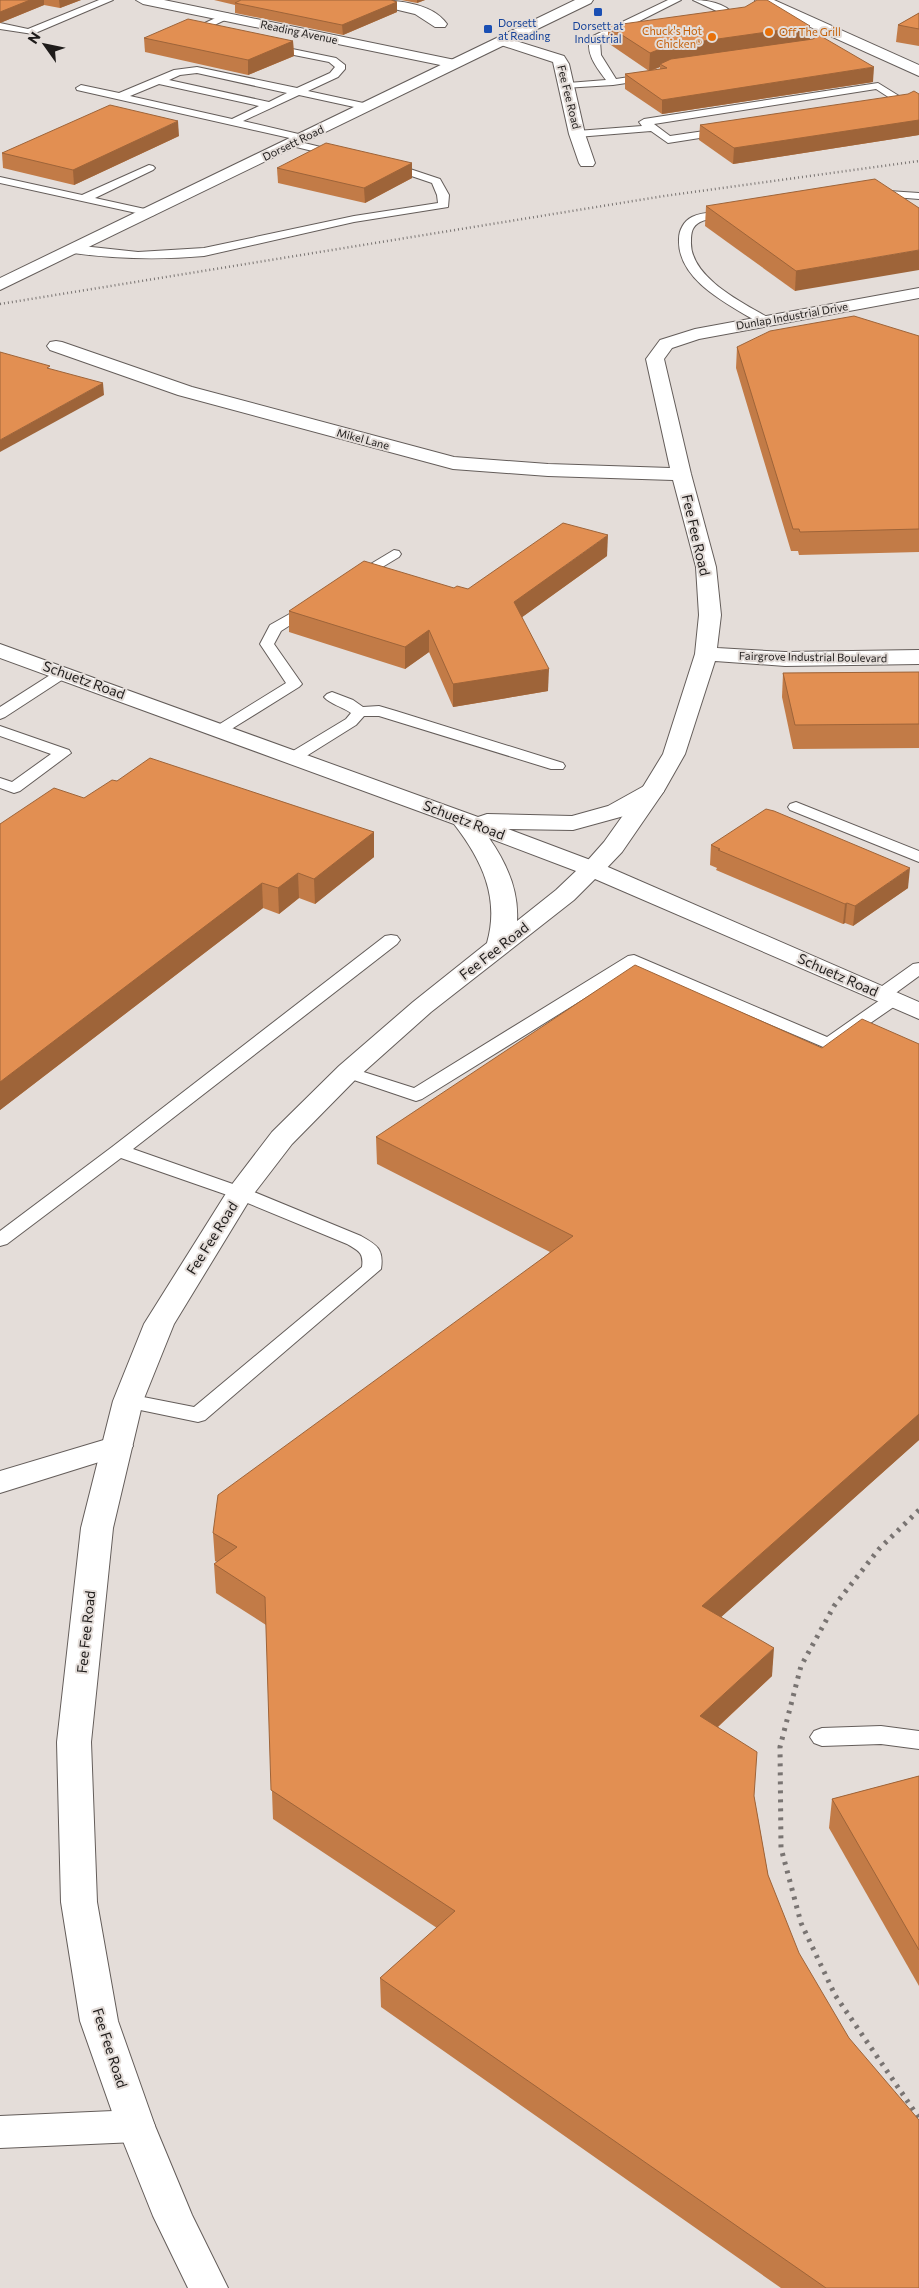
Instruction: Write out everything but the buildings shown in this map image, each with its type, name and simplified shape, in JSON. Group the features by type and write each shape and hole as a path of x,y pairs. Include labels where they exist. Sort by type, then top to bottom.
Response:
{"street":[{"name":"Reading Avenue","path":"143,0 455,64"},
{"path":"374,0 415,10 440,24"},
{"name":"Dorsett Road","path":"0,285 586,0"},
{"path":"762,0 919,72"},
{"name":"Fee Fee Road","path":"503,41 559,59 568,86 577,134 587,163"},
{"name":"Dunlap Industrial Drive","path":"666,344 695,334 919,293"},
{"name":"Fee Fee Road","path":"208,2288 173,2216 136,2126 99,2021 79,1902 74,1742 97,1528 128,1401 159,1324 240,1193 282,1138 348,1072 422,1007 565,895 592,869 613,847 652,791 674,754 706,654 710,615 706,566 681,474 654,359 666,344"},
{"name":"Mikel Lane","path":"56,346 185,390 454,463 548,470 681,474"},
{"name":"Schuetz Road","path":"0,651 294,757 592,869 919,1011"},
{"name":"Fairgrove Industrial Boulevard","path":"706,654 785,659 919,658"},
{"path":"463,820 504,823 573,823 616,811 652,791"},
{"path":"463,820 474,832 503,889 506,909 505,931 499,947"},
{"path":"0,1482 117,1446"},
{"path":"0,2132 136,2126"}],"lane":[{"path":"0,26 29,32 108,0"},
{"path":"613,82 604,69 593,44 595,39 676,0"},
{"path":"698,0 727,12 729,15 706,20"},
{"path":"212,35 193,31 226,16"},
{"path":"606,34 643,29"},
{"path":"233,122 334,75 340,70 340,64 323,57 261,46"},
{"path":"120,97 178,72 197,70 368,107"},
{"path":"568,86 649,77 661,72"},
{"path":"157,80 270,105"},
{"path":"735,130 668,140 644,122 878,86 907,104 888,106"},
{"path":"81,88 233,122 352,158"},
{"path":"577,134 653,128"},
{"path":"73,250 119,256 174,256 204,252 376,215 444,205 443,195 436,181 380,163"},
{"path":"85,198 149,168"},
{"path":"0,180 56,195 85,198 150,212"},
{"path":"863,193 879,192 919,196"},
{"path":"743,212 697,219 687,228 683,241 685,256 696,272 718,291 765,321"},
{"path":"347,583 394,554"},
{"path":"220,730 294,684 267,644 275,628 323,598"},
{"path":"0,714 63,673"},
{"path":"332,697 348,703 360,712 379,711 391,714 557,766"},
{"path":"294,757 351,722 360,712"},
{"path":"0,731 63,753 14,788 0,783"},
{"path":"796,807 919,857"},
{"path":"0,1240 119,1151 392,940"},
{"path":"348,1072 416,1095 634,960 828,1044 887,997 919,968"},
{"path":"119,1151 240,1193 354,1240 368,1248 373,1257 371,1268 198,1415 128,1401"},
{"path":"822,1737 881,1735 919,1740"}],"railway":[{"path":"0,304 664,196 919,161"},
{"path":"919,1510 879,1549 834,1606 801,1666 780,1747 781,1848 801,1923 835,1995 919,2118"}],"place":[{"name":"Dorsett at Industrial","path":"598,12"},
{"name":"Dorsett at Reading","path":"488,29"},
{"name":"Off The Grill","path":"769,32"},
{"name":"Chuck's Hot Chicken®","path":"712,37"}]}
